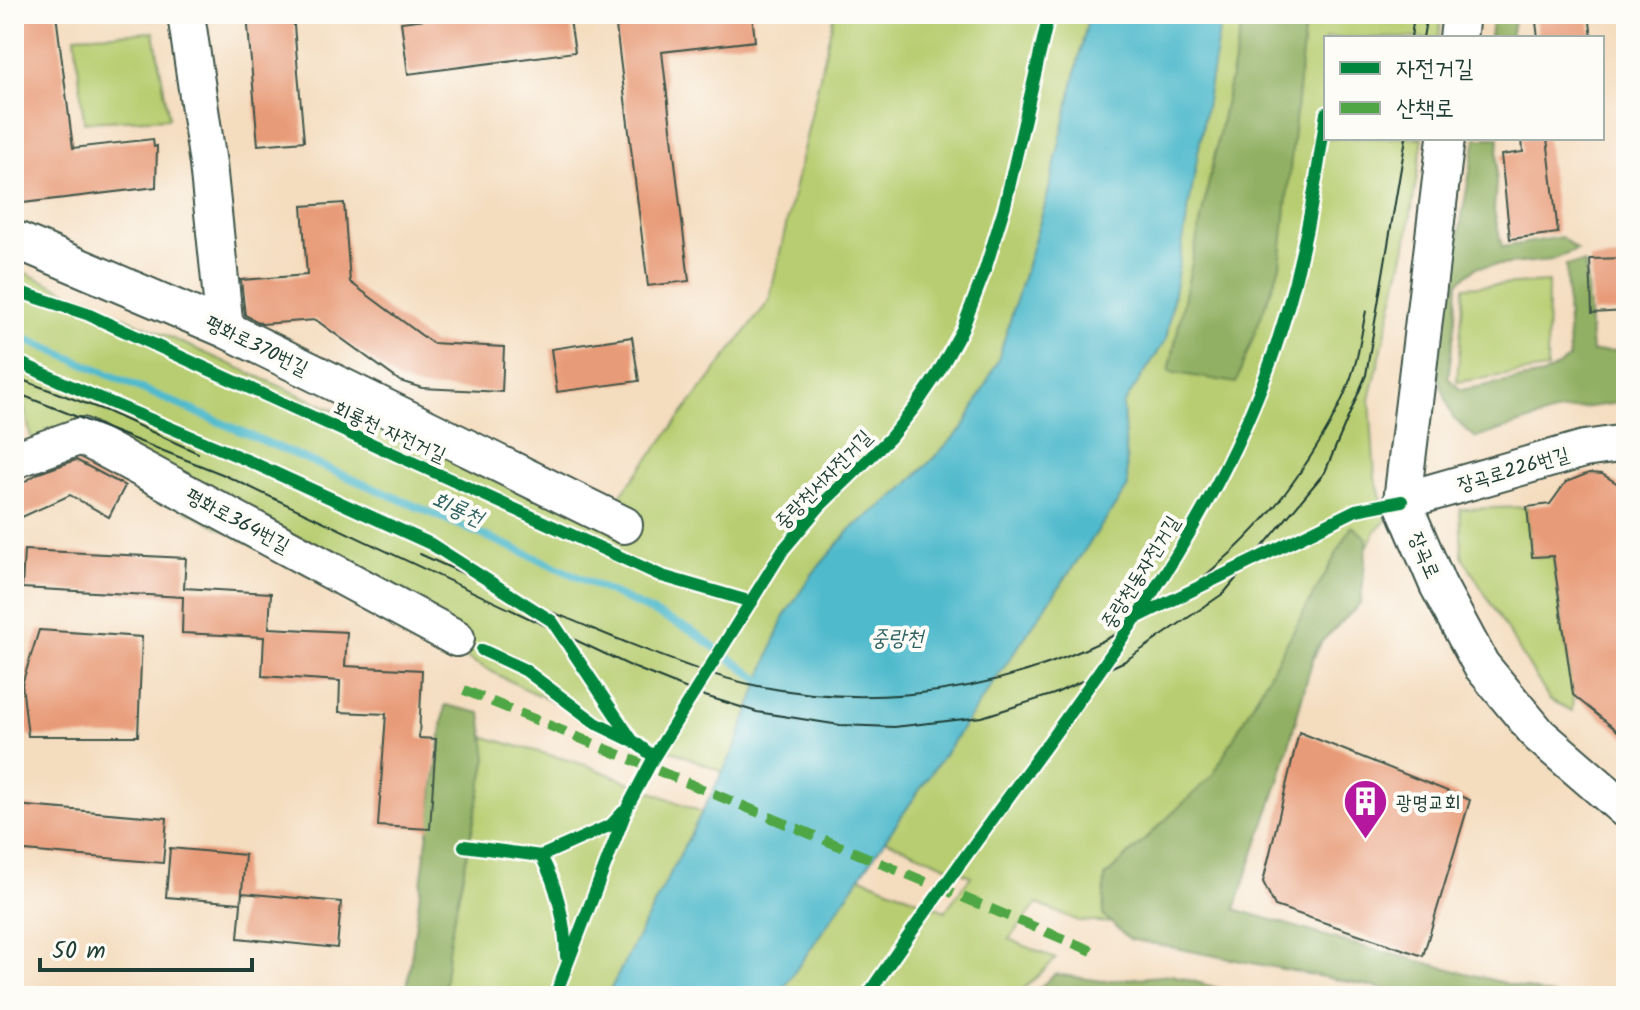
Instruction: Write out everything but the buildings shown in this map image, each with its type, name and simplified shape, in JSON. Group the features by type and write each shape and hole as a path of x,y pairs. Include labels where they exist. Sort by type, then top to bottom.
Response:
{"street":[{"path":"186,14 208,164 225,329"},
{"path":"1458,36 1461,14"},
{"path":"1402,501 1446,140"},
{"name":"평화로370번길","path":"14,239 225,329 624,525"},
{"name":"평화로364번길","path":"14,460 81,436 456,638"},
{"name":"장곡로226번길","path":"1402,501 1584,449 1626,443"},
{"name":"장곡로","path":"1402,501 1438,585 1481,665 1539,735 1626,810"}],"green space":[{"path":"834,14 1442,14 1439,36 1324,36 1324,140 1423,140 1406,245 1370,400 1375,478 1388,519 1375,531 1184,927 1079,921 1037,904 1009,939 1056,959 1016,996 432,996 470,733 586,765 945,911 971,876 525,689 102,466 31,438 14,358 14,268 329,408 549,495 619,497 769,301"},
{"path":"1244,14 1306,14 1280,266 1236,383 1169,372"},
{"path":"1493,14 1515,14 1511,36 1490,36"},
{"path":"154,32 169,118 84,122 75,36"},
{"path":"1476,140 1499,140 1494,211 1502,247 1561,237 1577,250 1552,260 1477,267 1458,282 1448,378 1461,390 1543,375 1569,359 1566,265 1585,263 1592,352 1626,350 1626,402 1560,411 1476,438 1453,418 1435,368"},
{"path":"1548,282 1547,369 1457,382 1464,287"},
{"path":"1527,507 1532,557 1553,556 1573,695 1572,711 1549,699 1462,556 1460,509"},
{"path":"1352,526 1367,538 1361,603 1316,647 1279,781 1235,909 1349,943 1555,996 1420,996 1129,939 1103,915 1105,877 1213,775"},
{"path":"445,705 481,713 487,758 450,937 443,996 406,996"},
{"path":"1626,862 1626,996 1615,996 1615,868"},
{"path":"1055,974 1102,981 1172,975 1245,996 1030,996"}],"water":[{"name":"중랑천","path":"1089,14 1222,14 1166,340 1123,405 1128,487 778,996 607,996 735,748 783,618 813,573 851,529 900,492 964,427 998,360 1047,198"}],"waterway":[{"name":"회룡천","path":"14,334 541,560 691,630 769,687"}],"tram line":[{"path":"1411,36 1414,14"},
{"path":"1423,36 1427,14"},
{"path":"14,392 222,474 635,668 705,696 757,712 840,725 894,727 982,717 1054,694 1125,661 1224,593 1325,472 1366,375 1406,140"},
{"path":"420,554 615,638 740,682 832,695 906,694 979,684 1050,663 1117,634 1180,595 1237,548 1286,492 1326,431 1349,382 1366,311"},
{"path":"14,377 106,411 198,453"}],"marked path":[{"path":"464,690 1097,953"}],"cycle path":[{"name":"중랑천서자전거길","path":"555,996 628,806 654,757 783,550 820,506 890,438 938,373 962,330 1005,205 1049,14"},
{"name":"중랑천동자전거길","path":"867,996 1122,639 1176,555 1225,469 1265,377 1286,313 1310,213 1324,126"},
{"name":"회룡천 자전거길","path":"14,290 87,314 662,576 752,602"},
{"path":"14,360 249,461 431,544 552,621 632,740 654,757"},
{"name":"중랑천동자전거길","path":"1138,617 1356,510 1402,501"},
{"path":"482,650 525,670 597,724 628,739"},
{"path":"464,846 541,856 611,825 623,812"},
{"path":"541,856 559,904 566,956"}],"place":[{"name":"광명교회","path":"1365,841"}]}
